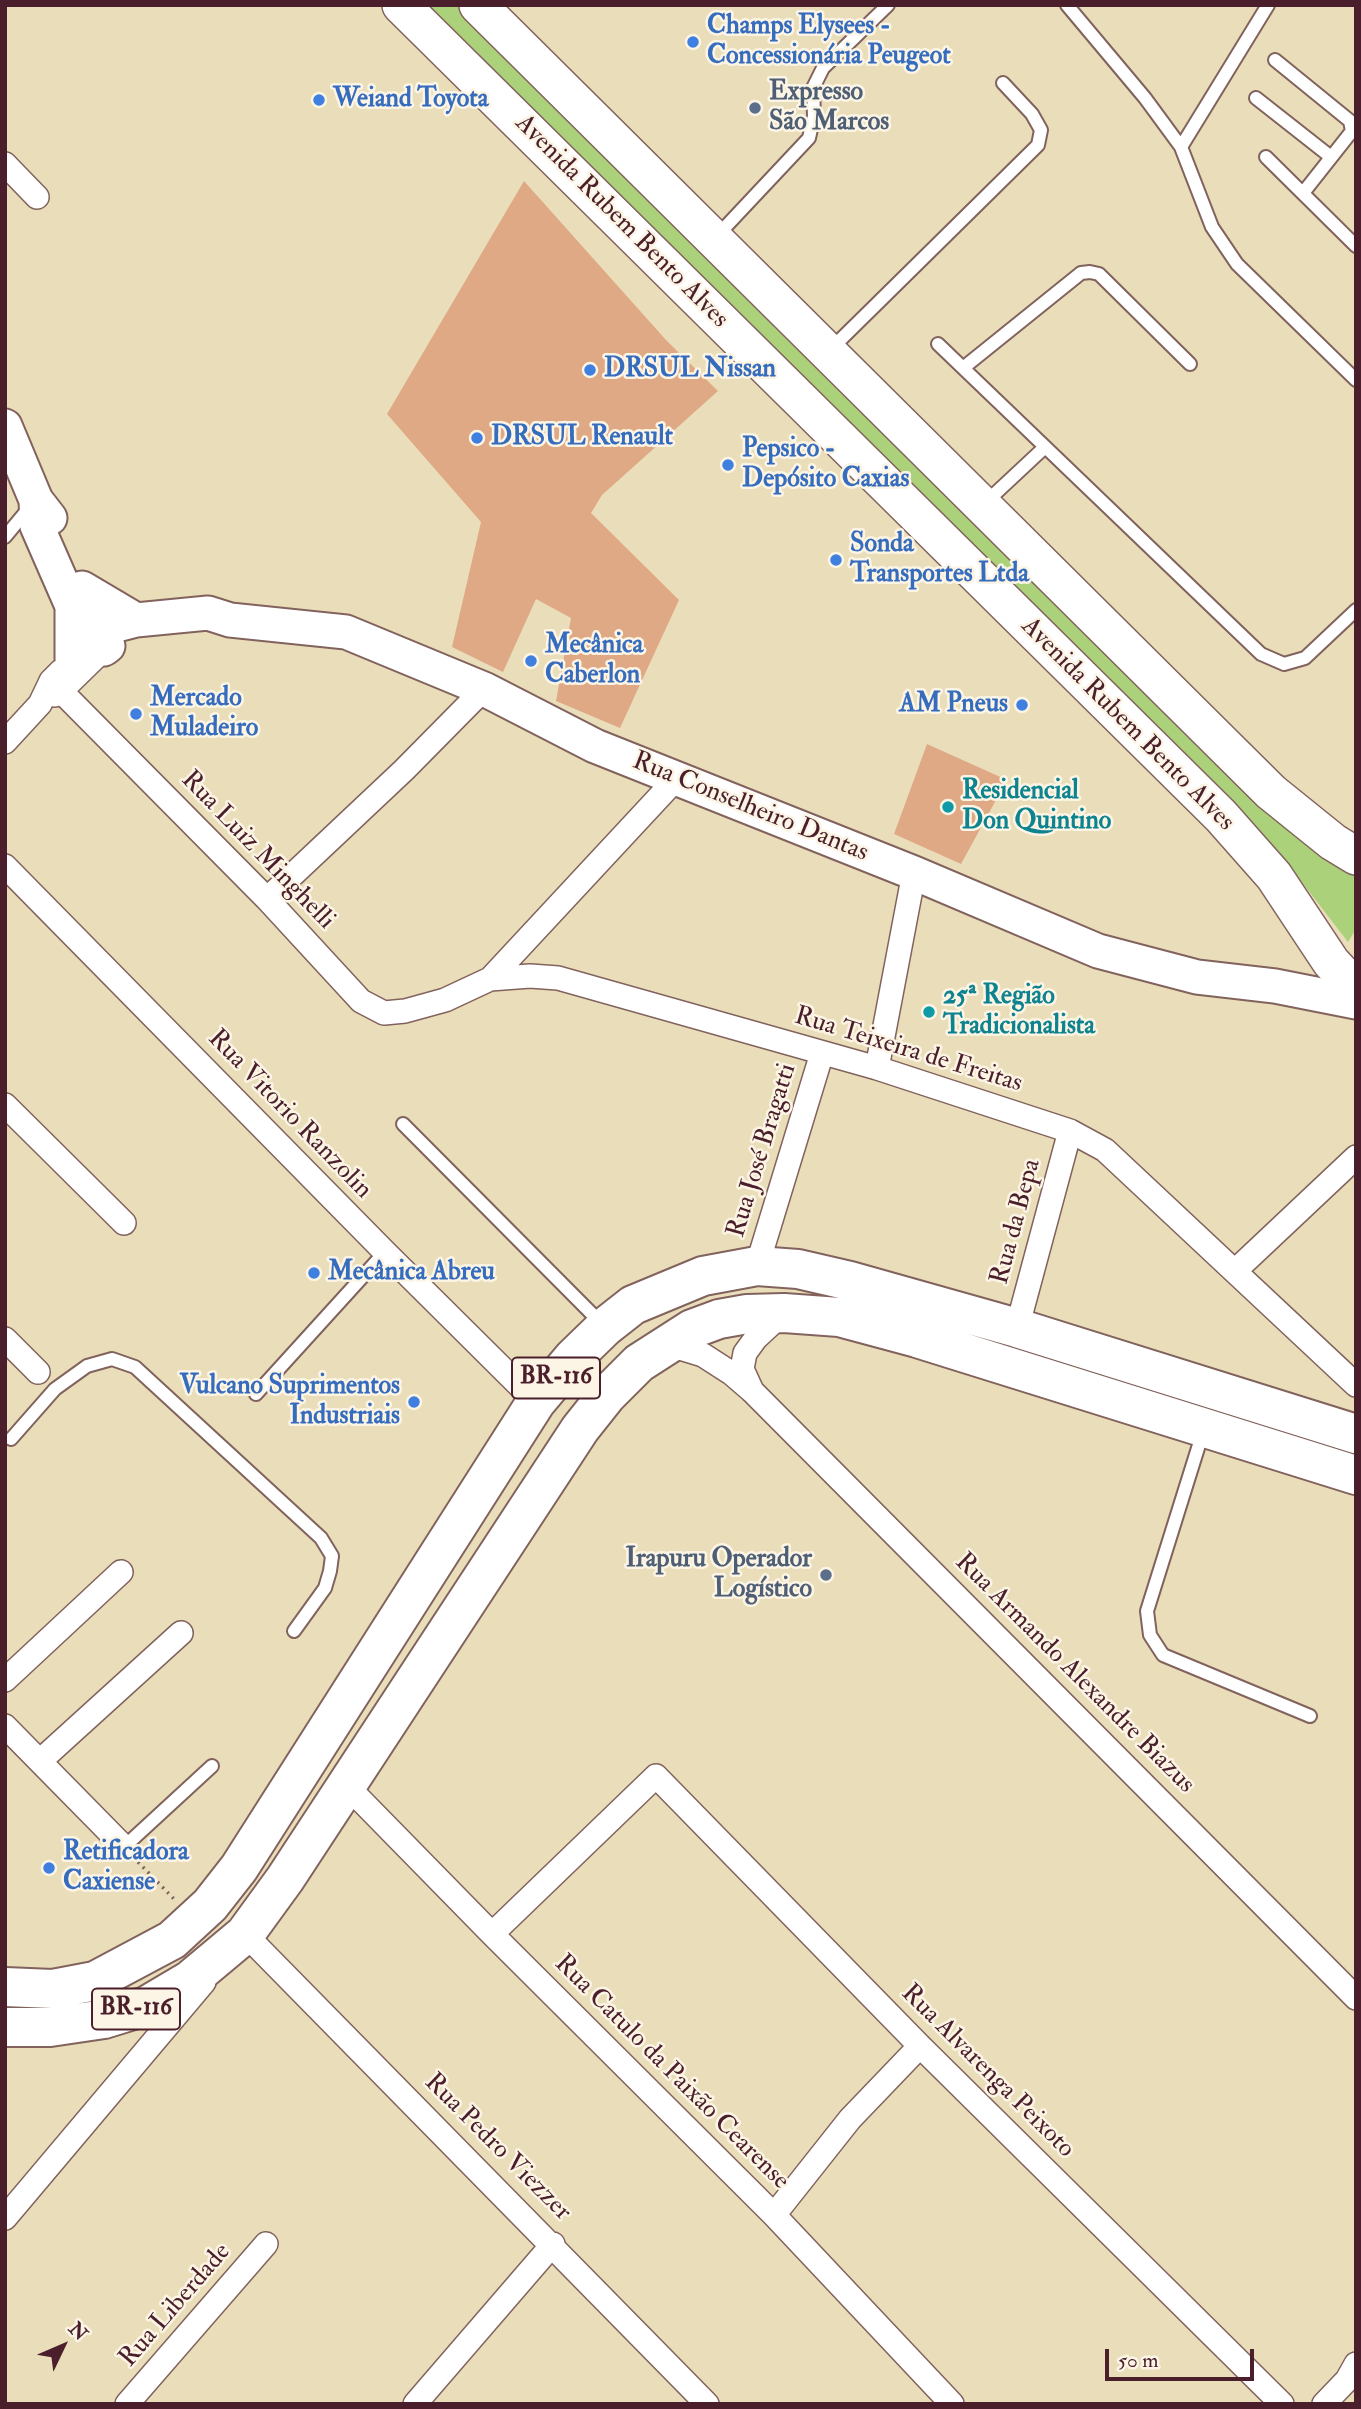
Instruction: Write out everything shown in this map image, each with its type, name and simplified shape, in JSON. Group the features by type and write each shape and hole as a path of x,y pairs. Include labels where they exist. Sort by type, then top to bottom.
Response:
{"highway":[{"name":"BR-116","path":"5,1987 53,1989 95,1981 172,1940 210,1905 239,1868 536,1402 573,1358 605,1327 634,1305 703,1276 757,1266 797,1269 837,1278 1017,1328 1356,1434"},
{"name":"BR-116","path":"5,2027 50,2027 104,2019 146,2006 190,1980 245,1934 285,1880 580,1429 607,1395 639,1363 692,1329 719,1319 747,1314 784,1313 839,1317 917,1338 1356,1475"}],"main road":[{"name":"Avenida Rubem Bento Alves","path":"401,5 1221,816 1274,876 1328,955 1356,989"},
{"name":"Avenida Rubem Bento Alves","path":"478,5 1272,792 1333,842 1356,856"}],"street":[{"path":"5,164 37,197"},
{"path":"5,426 36,500 37,526 77,597 92,651"},
{"path":"77,597 92,651"},
{"name":"Rua Conselheiro Dantas","path":"92,651 208,613 230,620 346,632 484,689 595,746 914,873 1098,951 1197,977 1275,986 1356,1002"},
{"path":"5,742 92,651"},
{"name":"Rua Luiz Minghelli","path":"92,651 267,899 361,1001"},
{"path":"267,899 404,770 484,689"},
{"path":"490,979 676,779"},
{"name":"Rua Vitorio Ranzolin","path":"5,866 536,1402"},
{"path":"877,1068 914,873"},
{"name":"Rua Conselheiro Dantas","path":"1275,986 1328,955"},
{"name":"Rua Teixeira de Freitas","path":"361,1001 384,1013 405,1012 445,1000 490,979 530,976 558,978 877,1068 1070,1131 1105,1150 1356,1385"},
{"name":"Rua José Bragatti","path":"757,1266 822,1053"},
{"path":"5,1105 124,1223"},
{"name":"Rua da Bepa","path":"1017,1328 1070,1131"},
{"path":"1235,1271 1356,1157"},
{"path":"752,1391 742,1369 745,1353 755,1338 784,1313"},
{"path":"5,1339 38,1372"},
{"name":"Rua Armando Alexandre Biazus","path":"667,1344 703,1355 752,1391 1356,1998"},
{"path":"5,1680 121,1572"},
{"path":"40,1761 181,1633"},
{"path":"5,1726 124,1847"},
{"name":"Rua Alvarenga Peixoto","path":"492,1934 656,1776 920,2046 1282,2404"},
{"name":"Rua Catulo da Paixão Cearense","path":"347,1786 774,2215 952,2404"},
{"path":"5,2218 245,1934"},
{"name":"Rua Pedro Viezzer","path":"245,1934 707,2404"},
{"path":"774,2215 850,2119 920,2046"},
{"name":"Rua Liberdade","path":"127,2404 266,2244"},
{"path":"415,2404 553,2245"},
{"path":"1324,2404 1347,2380 1356,2364"}],"lane":[{"path":"714,240 809,138 814,116 813,88 823,68 888,5"},
{"path":"1067,5 1145,98 1181,148 1212,227 1237,264 1356,380"},
{"path":"1181,148 1268,5"},
{"path":"1275,60 1350,121 1352,131 1303,193"},
{"path":"827,352 1038,145 1041,130 1032,114 1003,83"},
{"path":"1256,98 1331,158"},
{"path":"1266,157 1356,246"},
{"path":"964,368 1081,273 1090,271 1099,274 1190,364"},
{"path":"938,344 1261,654 1284,664 1305,658 1356,610"},
{"path":"982,506 1045,447"},
{"path":"5,537 36,500"},
{"path":"403,1124 605,1327"},
{"path":"256,1394 385,1252"},
{"path":"11,1439 55,1389 87,1366 112,1359 135,1367 321,1538 331,1556 330,1571 325,1588 294,1631"},
{"path":"38,1372 55,1389"},
{"path":"1205,1428 1147,1611 1150,1635 1163,1655 1310,1716"},
{"path":"124,1847 212,1766"}],"green space":[{"path":"421,5 459,5 1274,805 1356,870 1356,929 1348,942 1287,863 1228,797"}],"building":[{"name":"DRSUL Renault","path":"524,181 666,340 718,391 602,495 591,513 679,600 620,728 556,701 571,618 536,599 503,672 452,647 481,522 387,414"},
{"name":"Residencial Don Quintino","path":"927,744 1007,780 961,864 894,834"}],"place":[{"name":"Champs Elysees - Concessionária Peugeot","path":"693,42"},
{"name":"Weiand Toyota","path":"319,100"},
{"name":"Expresso São Marcos","path":"755,108"},
{"name":"DRSUL Nissan","path":"590,370"},
{"name":"DRSUL Renault","path":"477,438"},
{"name":"Pepsico - Depósito Caxias","path":"728,465"},
{"name":"Sonda Transportes Ltda","path":"836,560"},
{"name":"Mecânica Caberlon","path":"531,661"},
{"name":"AM Pneus","path":"1022,705"},
{"name":"Mercado Muladeiro","path":"136,714"},
{"name":"Residencial Don Quintino","path":"948,807"},
{"name":"25ª Região Tradicionalista","path":"929,1012"},
{"name":"Mecânica Abreu","path":"314,1273"},
{"name":"Vulcano Suprimentos Industriais","path":"414,1402"},
{"name":"Irapuru Operador Logístico","path":"826,1575"},
{"name":"Retificadora Caxiense","path":"49,1868"}]}
